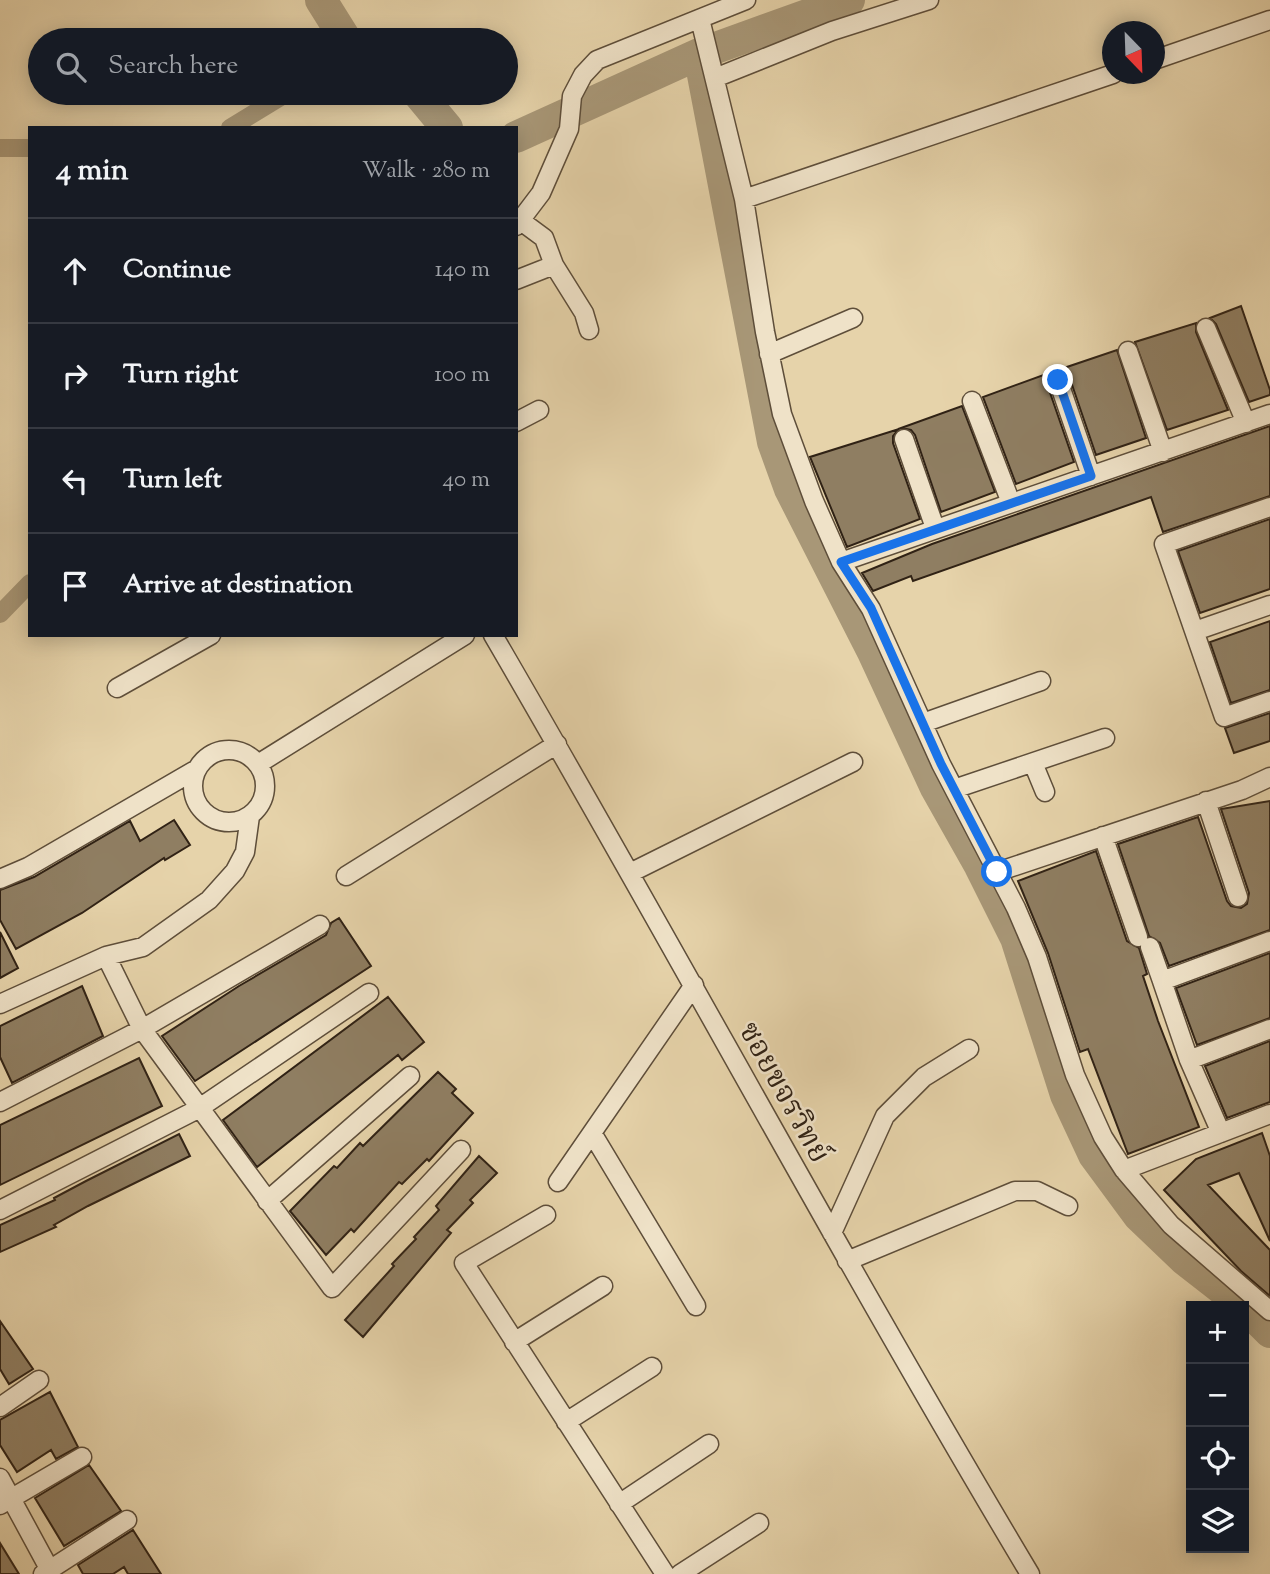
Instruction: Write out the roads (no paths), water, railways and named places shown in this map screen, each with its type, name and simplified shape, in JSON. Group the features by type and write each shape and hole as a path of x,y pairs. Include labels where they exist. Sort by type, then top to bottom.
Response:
{"street":[{"path":"589,330 584,313 554,265 544,239 519,223 541,193 569,129 572,96 583,75 597,60 702,26 746,0"},
{"path":"715,78 832,31 929,0"},
{"path":"1165,56 1270,20"},
{"path":"702,26 744,199 769,354 782,414 798,463 841,562 871,608 954,789 1037,957 1075,1075 1103,1137 1124,1170 1171,1224 1270,1311"},
{"path":"744,199 1102,78"},
{"path":"518,279 554,265"},
{"path":"769,354 853,318"},
{"path":"1206,328 1246,423"},
{"path":"1128,351 1163,452"},
{"path":"1058,380 1091,476"},
{"path":"972,401 1011,503"},
{"path":"518,421 539,410"},
{"path":"841,562 1270,414"},
{"path":"904,439 935,528"},
{"path":"1270,508 1164,544 1224,717 1270,701"},
{"path":"1195,631 1270,605"},
{"path":"117,688 207,637"},
{"path":"258,764 462,637"},
{"name":"ซอยขจรวิทย์","path":"495,637 632,873 847,1261 1030,1574"},
{"path":"923,723 1041,681"},
{"path":"954,789 1105,738"},
{"path":"346,876 557,744"},
{"path":"0,879 28,867 197,769 215,752 240,751 258,764 264,775 264,797 250,816 245,852 235,872 209,900 143,947 106,956 0,1004"},
{"path":"632,873 853,762"},
{"path":"1033,763 1045,792"},
{"path":"197,769 192,781 193,793 205,814 228,822 250,816"},
{"path":"997,872 1242,790 1270,777"},
{"path":"1242,790 1270,788"},
{"path":"1206,801 1238,897"},
{"path":"1103,836 1162,981 1189,1060 1221,1133"},
{"path":"0,1102 142,1029 320,925"},
{"path":"1162,981 1270,941"},
{"path":"106,956 142,1029 198,1109 332,1288 461,1150"},
{"path":"558,1182 694,985"},
{"path":"0,1210 198,1109 369,993"},
{"path":"1189,1060 1270,1029"},
{"path":"832,1233 885,1116 925,1077 969,1049"},
{"path":"267,1201 410,1076"},
{"path":"1124,1170 1269,1116"},
{"path":"592,1133 696,1306"},
{"path":"847,1261 1014,1191 1037,1191 1068,1206"},
{"path":"547,1215 464,1264 665,1574"},
{"path":"514,1342 603,1286"},
{"path":"566,1422 652,1367"},
{"path":"0,1407 39,1380"},
{"path":"619,1504 709,1444"},
{"path":"6,1502 82,1457"},
{"path":"0,1478 6,1502 48,1573 127,1520"},
{"path":"680,1574 759,1523"}],"waterway":[{"path":"321,0 338,28"},
{"path":"518,136 699,54 849,0"},
{"path":"699,54 773,442 790,489 873,652 936,788 980,866 1016,938 1066,1095 1094,1155 1139,1216 1185,1260 1238,1301"},
{"path":"233,126 267,105"},
{"path":"428,105 445,126"},
{"path":"0,148 28,148"},
{"path":"0,614 28,585"},
{"path":"1249,1311 1270,1332"}]}
